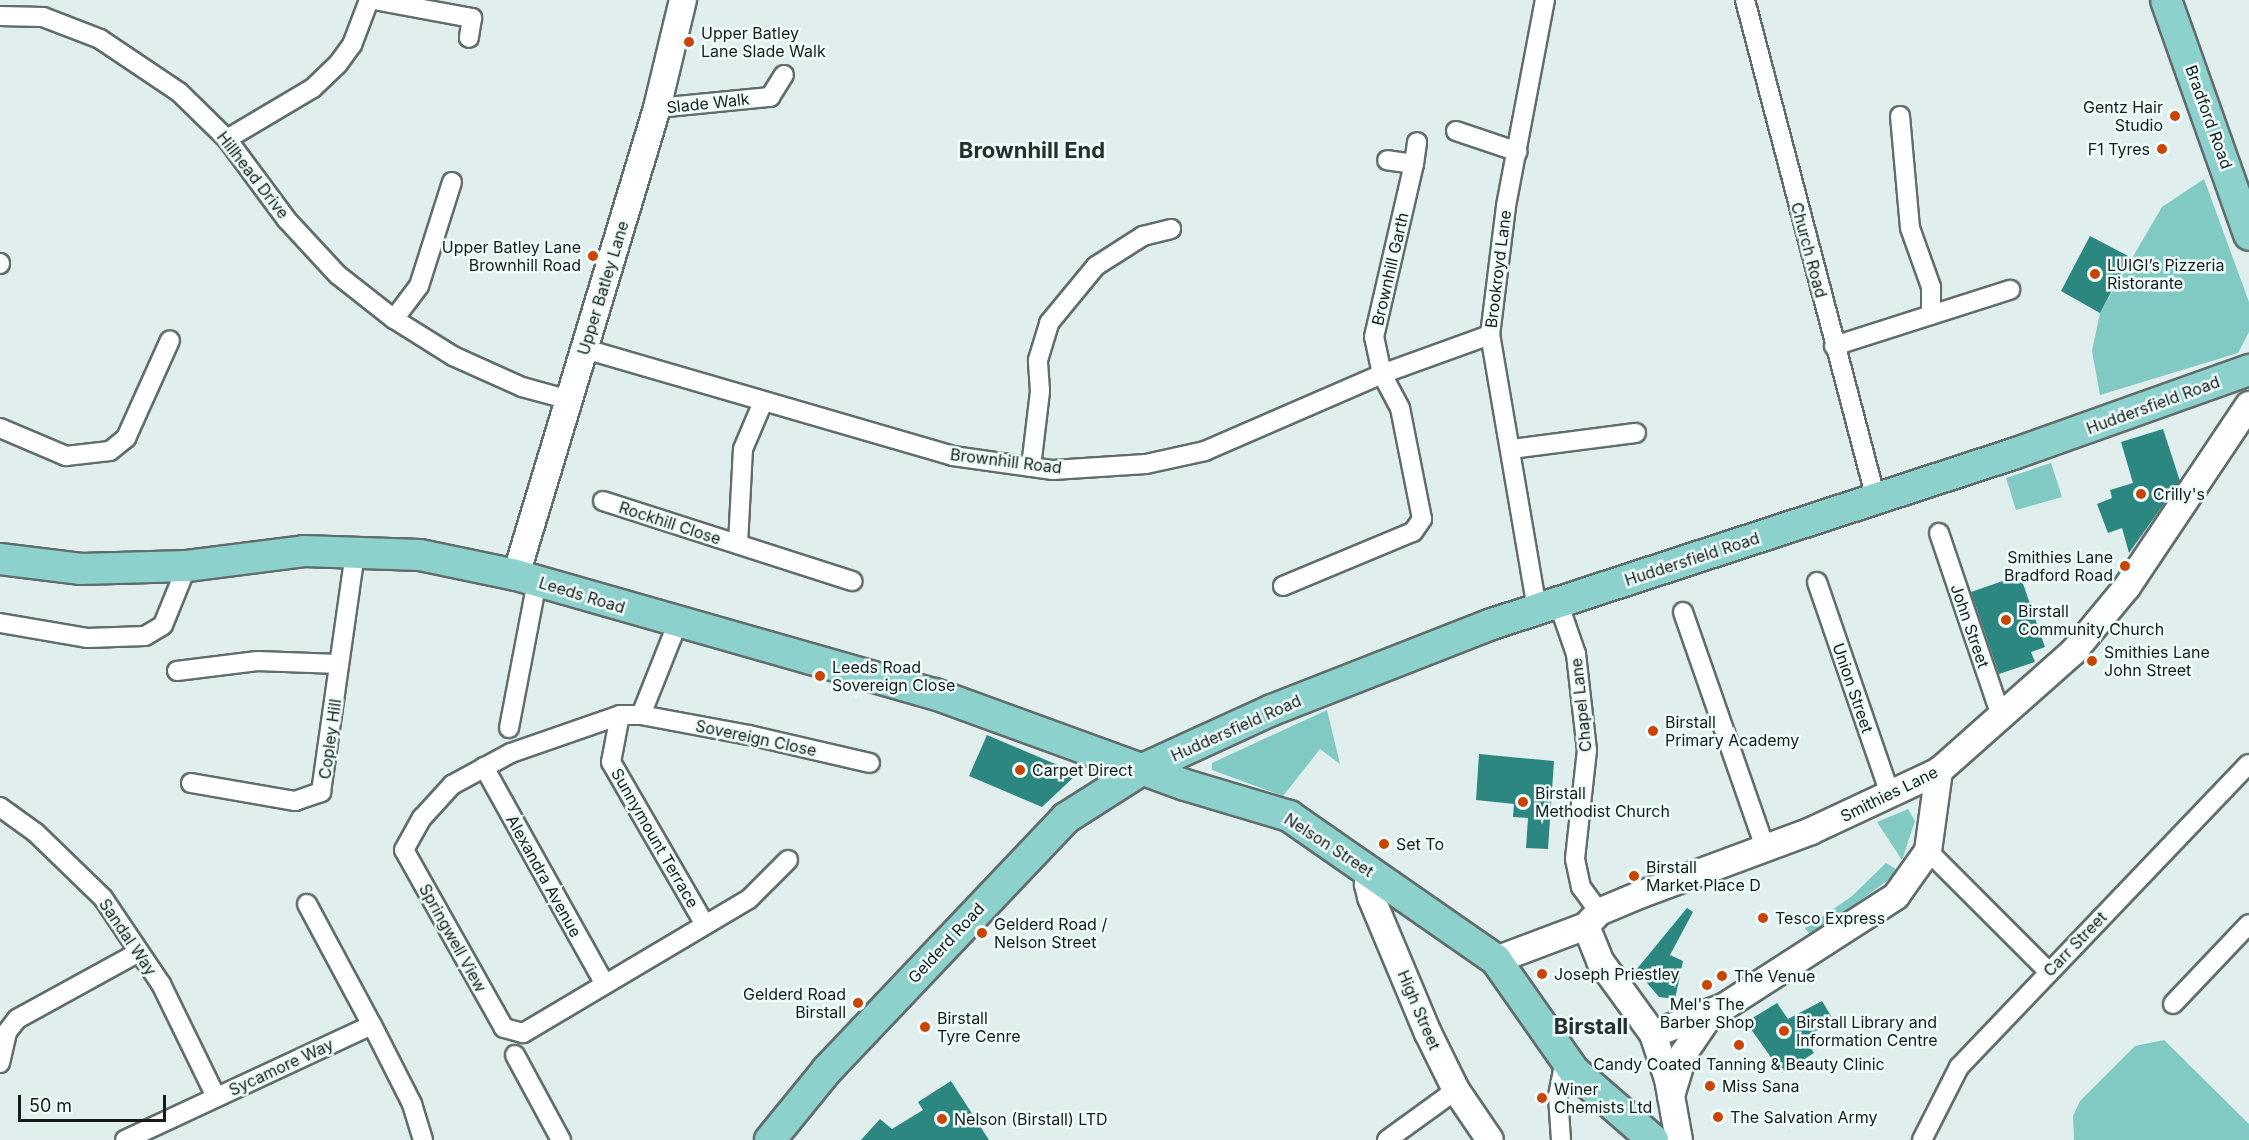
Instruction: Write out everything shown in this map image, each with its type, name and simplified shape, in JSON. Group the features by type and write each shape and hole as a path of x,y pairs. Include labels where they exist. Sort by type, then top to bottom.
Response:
{"main road":[{"name":"Bradford Road","path":"2166,0 2249,235"},
{"name":"Huddersfield Road","path":"1143,769 1272,710 1548,606 1876,499 2249,370"},
{"name":"Leeds Road","path":"0,559 81,569 187,566 304,551 420,555 527,578 935,694 1143,769"},
{"name":"Nelson Street","path":"1143,769 1289,816 1496,960"},
{"name":"Gelderd Road","path":"770,1140 827,1070 1066,818 1143,769"},
{"path":"1496,960 1565,1060 1653,1140"}],"street":[{"path":"227,139 314,87 338,64 352,45 369,0"},
{"path":"374,0 472,18 469,38"},
{"name":"Upper Batley Lane","path":"527,578 570,400 657,108 683,0"},
{"name":"Brookroyd Lane","path":"1545,0 1504,217 1490,335 1512,448 1548,606"},
{"name":"Church Road","path":"1744,0 1876,499"},
{"name":"Hillhead Drive","path":"0,16 41,8 100,39 179,92 227,139 324,259 394,319 453,356 522,387 570,400"},
{"name":"Slade Walk","path":"657,108 770,97 784,75"},
{"path":"1900,116 1910,228 1931,286 1932,315"},
{"path":"1456,131 1518,152"},
{"name":"Brownhill Garth","path":"1283,586 1413,532 1422,519 1400,408 1382,374 1374,337 1414,164 1417,142"},
{"path":"1388,160 1414,164"},
{"path":"394,319 419,286 452,182"},
{"path":"1031,467 1040,391 1038,360 1049,323 1066,296 1096,266 1143,236 1171,229"},
{"path":"1834,346 2010,290"},
{"name":"Brownhill Road","path":"585,349 953,456 1031,467 1146,464 1205,451 1382,374 1490,335"},
{"path":"0,428 66,456 110,451 126,438 170,340"},
{"name":"Rockhill Close","path":"738,544 743,449 763,402"},
{"name":"Smithies Lane","path":"1496,960 1765,848 1939,771 2002,719 2074,651 2127,587 2249,405"},
{"path":"1512,448 1636,434"},
{"name":"Rockhill Close","path":"603,501 852,581"},
{"name":"John Street","path":"1938,533 2002,719"},
{"name":"Copley Hill","path":"191,783 295,801 321,792 355,553"},
{"path":"0,624 87,638 146,636 163,625 187,566"},
{"path":"509,728 527,578"},
{"name":"Union Street","path":"1817,582 1890,794"},
{"name":"Chapel Lane","path":"1548,606 1576,654 1587,750 1575,859 1581,887 1592,919 1600,961 1653,1034 1671,1096 1679,1140"},
{"path":"1683,612 1765,848"},
{"path":"641,715 678,622"},
{"path":"177,670 257,661 339,664"},
{"name":"Springwell View","path":"641,715 620,715 511,753 484,767 452,786 422,818 404,850 504,1028 523,1033 749,899 788,860"},
{"name":"Sunnymount Terrace","path":"620,715 611,762 705,925"},
{"name":"Sovereign Close","path":"641,715 870,763"},
{"name":"Carr Street","path":"1922,1140 1959,1067 2048,971 2249,764"},
{"name":"Alexandra Avenue","path":"484,767 605,984"},
{"path":"1653,1034 1712,1012 1896,896 1928,852 1939,771"},
{"name":"Sandal Way","path":"0,807 36,833 103,898 161,984 216,1098"},
{"path":"1928,852 2048,971"},
{"name":"High Street","path":"1374,874 1368,884 1371,897 1456,1090 1490,1140"},
{"path":"307,904 412,1104 423,1140"},
{"path":"2173,1004 2249,924"},
{"path":"0,1063 7,1032 17,1019 139,952"},
{"path":"1671,1096 1684,1053 1712,1012"},
{"name":"Sycamore Way","path":"125,1140 372,1025"},
{"path":"515,1055 561,1140"},
{"path":"1561,1140 1558,1096 1565,1060"},
{"path":"1387,1140 1456,1090"}],"shaded area":[{"path":"2204,179 2249,302 2249,332 2238,353 2100,395 2092,351 2100,313 2162,207"},
{"path":"2051,463 2062,497 2016,510 2006,478"},
{"path":"1327,710 1340,764 1320,749 1283,796 1212,770 1212,763"},
{"path":"1908,809 1915,821 1902,860 1877,822"},
{"path":"1886,863 1897,870 1891,878 1811,936 1805,928 1851,897"},
{"path":"2164,1040 2249,1124 2249,1140 2074,1140 2073,1116 2080,1101 2135,1046"}],"building":[{"name":"LUIGI’s Pizzeria Ristorante","path":"2090,236 2130,257 2100,313 2061,291"},
{"name":"Crilly's","path":"2163,429 2180,481 2129,553 2122,528 2108,533 2097,504 2112,498 2110,490 2133,483 2121,442"},
{"name":"Birstall Community Church","path":"2020,575 2045,647 2031,652 2035,662 1999,674 1971,592"},
{"name":"Carpet Direct","path":"987,735 1076,775 1042,807 969,776"},
{"name":"Birstall Methodist Church","path":"1479,754 1554,761 1548,849 1526,848 1528,818 1513,817 1514,804 1476,800"},
{"path":"1687,908 1693,912 1670,955 1683,961 1675,999 1659,997 1636,970"},
{"name":"Birstall Library and Information Centre","path":"1822,1001 1833,1019 1805,1039 1814,1053 1782,1073 1746,1022 1777,1003 1788,1019"},
{"name":"Nelson (Birstall) LTD","path":"951,1081 989,1140 861,1140 880,1119 892,1129 923,1110 918,1102"}],"place":[{"name":"Upper Batley Lane Slade Walk","path":"689,42"},
{"name":"Gentz Hair Studio","path":"2175,116"},
{"name":"F1 Tyres","path":"2162,149"},
{"name":"Upper Batley Lane Brownhill Road","path":"593,256"},
{"name":"LUIGI’s Pizzeria Ristorante","path":"2095,274"},
{"name":"Crilly's","path":"2141,494"},
{"name":"Smithies Lane Bradford Road","path":"2125,566"},
{"name":"Birstall Community Church","path":"2006,620"},
{"name":"Smithies Lane John Street","path":"2092,661"},
{"name":"Leeds Road Sovereign Close","path":"820,676"},
{"name":"Birstall Primary Academy","path":"1653,731"},
{"name":"Carpet Direct","path":"1020,770"},
{"name":"Birstall Methodist Church","path":"1523,802"},
{"name":"Set To","path":"1384,844"},
{"name":"Birstall Market Place D","path":"1634,876"},
{"name":"Tesco Express","path":"1763,918"},
{"name":"Gelderd Road / Nelson Street","path":"982,933"},
{"name":"Joseph Priestley","path":"1542,974"},
{"name":"The Venue","path":"1722,976"},
{"name":"Mel's The Barber Shop","path":"1707,985"},
{"name":"Gelderd Road Birstall","path":"858,1003"},
{"name":"Birstall Tyre Cenre","path":"925,1027"},
{"name":"Birstall Library and Information Centre","path":"1784,1031"},
{"name":"Candy Coated Tanning & Beauty Clinic","path":"1739,1045"},
{"name":"Miss Sana","path":"1710,1086"},
{"name":"Winer Chemists Ltd","path":"1542,1098"},
{"name":"The Salvation Army","path":"1718,1117"},
{"name":"Nelson (Birstall) LTD","path":"942,1119"}],"district":[{"name":"Brownhill End","path":"1032,151"},
{"name":"Birstall","path":"1591,1027"}]}
